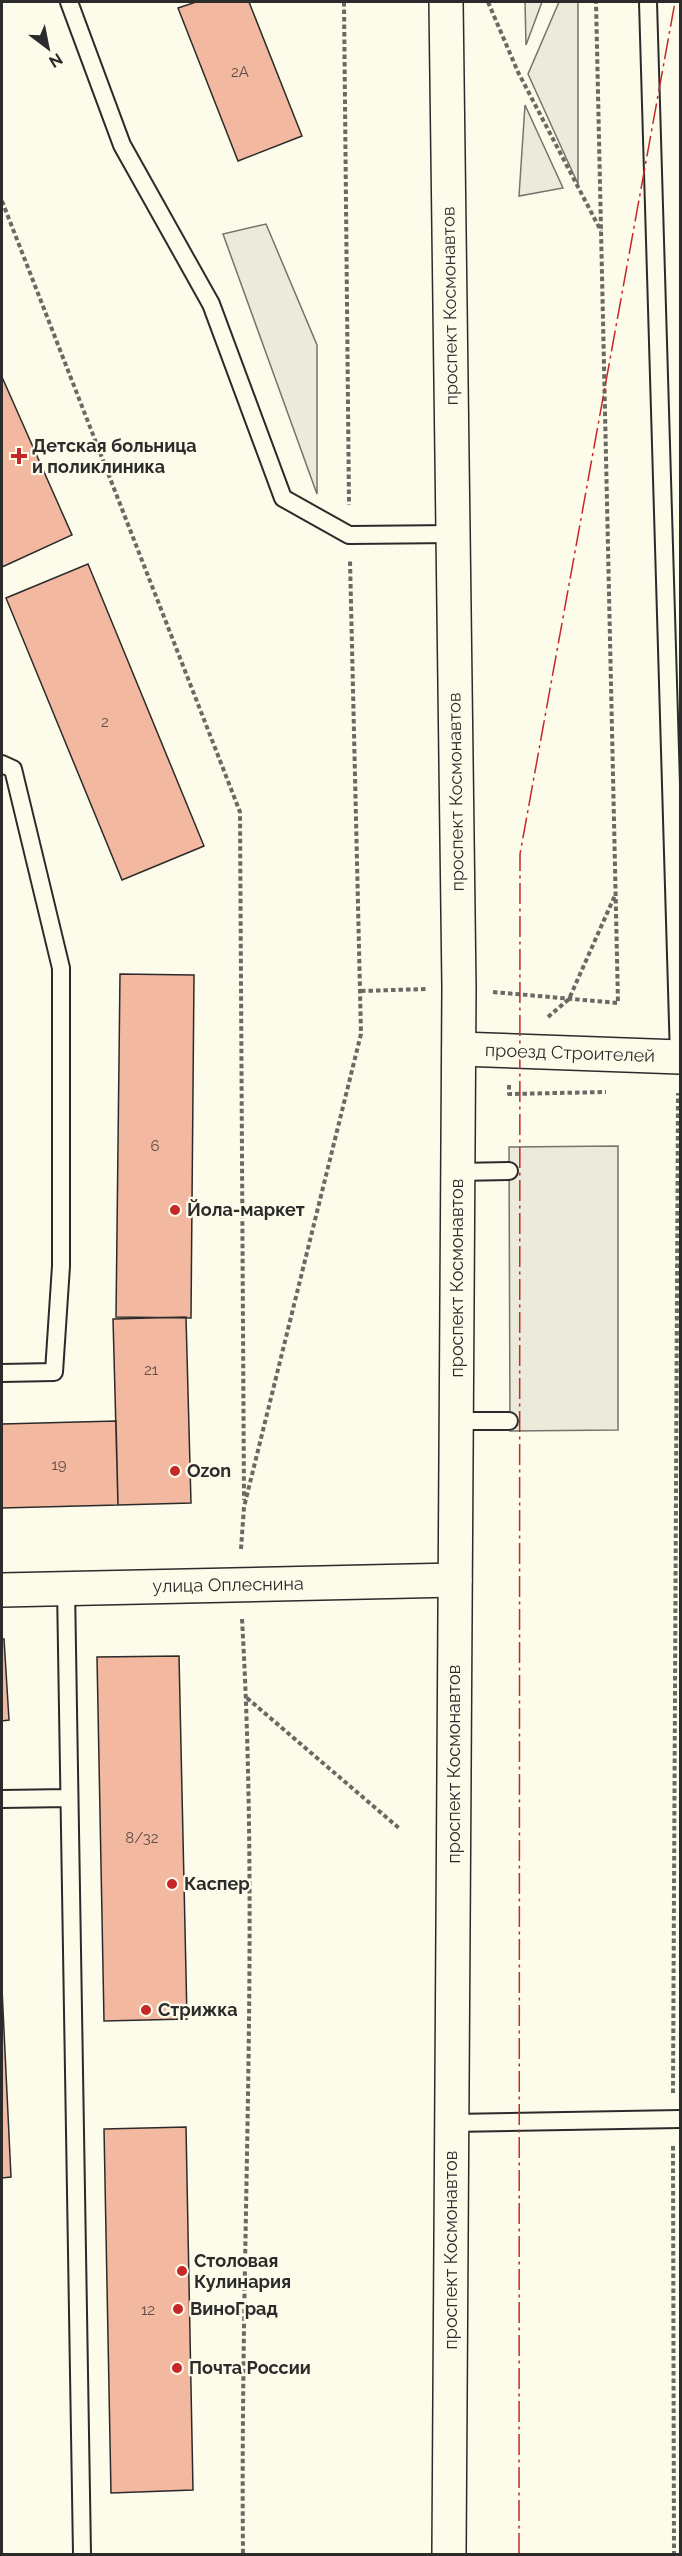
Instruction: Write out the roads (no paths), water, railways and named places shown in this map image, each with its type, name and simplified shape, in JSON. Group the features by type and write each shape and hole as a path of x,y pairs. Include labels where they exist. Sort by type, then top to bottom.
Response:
{"main road":[{"name":"проспект Космонавтов","path":"446,2 459,1049 449,2554"},
{"name":"проезд Строителей","path":"459,1049 680,1057"},
{"name":"улица Оплеснина","path":"2,1590 455,1580"}],"lane":[{"path":"69,2 122,145 211,304 283,498 349,535 453,534"},
{"path":"648,2 676,775 680,1057"},
{"path":"2,764 13,769 61,968 62,1266 54,1372 2,1373"},
{"path":"458,1172 509,1171"},
{"path":"456,1421 509,1421"},
{"path":"66,1588 82,2554"},
{"path":"2,1799 69,1798"},
{"path":"452,2123 677,2119"}],"place":[{"name":"Детская больница и поликлиника","path":"19,456"},
{"name":"Йола-маркет","path":"175,1210"},
{"name":"Ozon","path":"175,1471"},
{"name":"Каспер","path":"172,1884"},
{"name":"Стрижка","path":"146,2010"},
{"name":"Столовая Кулинария","path":"182,2271"},
{"name":"ВиноГрад","path":"178,2309"},
{"name":"Почта России","path":"177,2368"}]}
